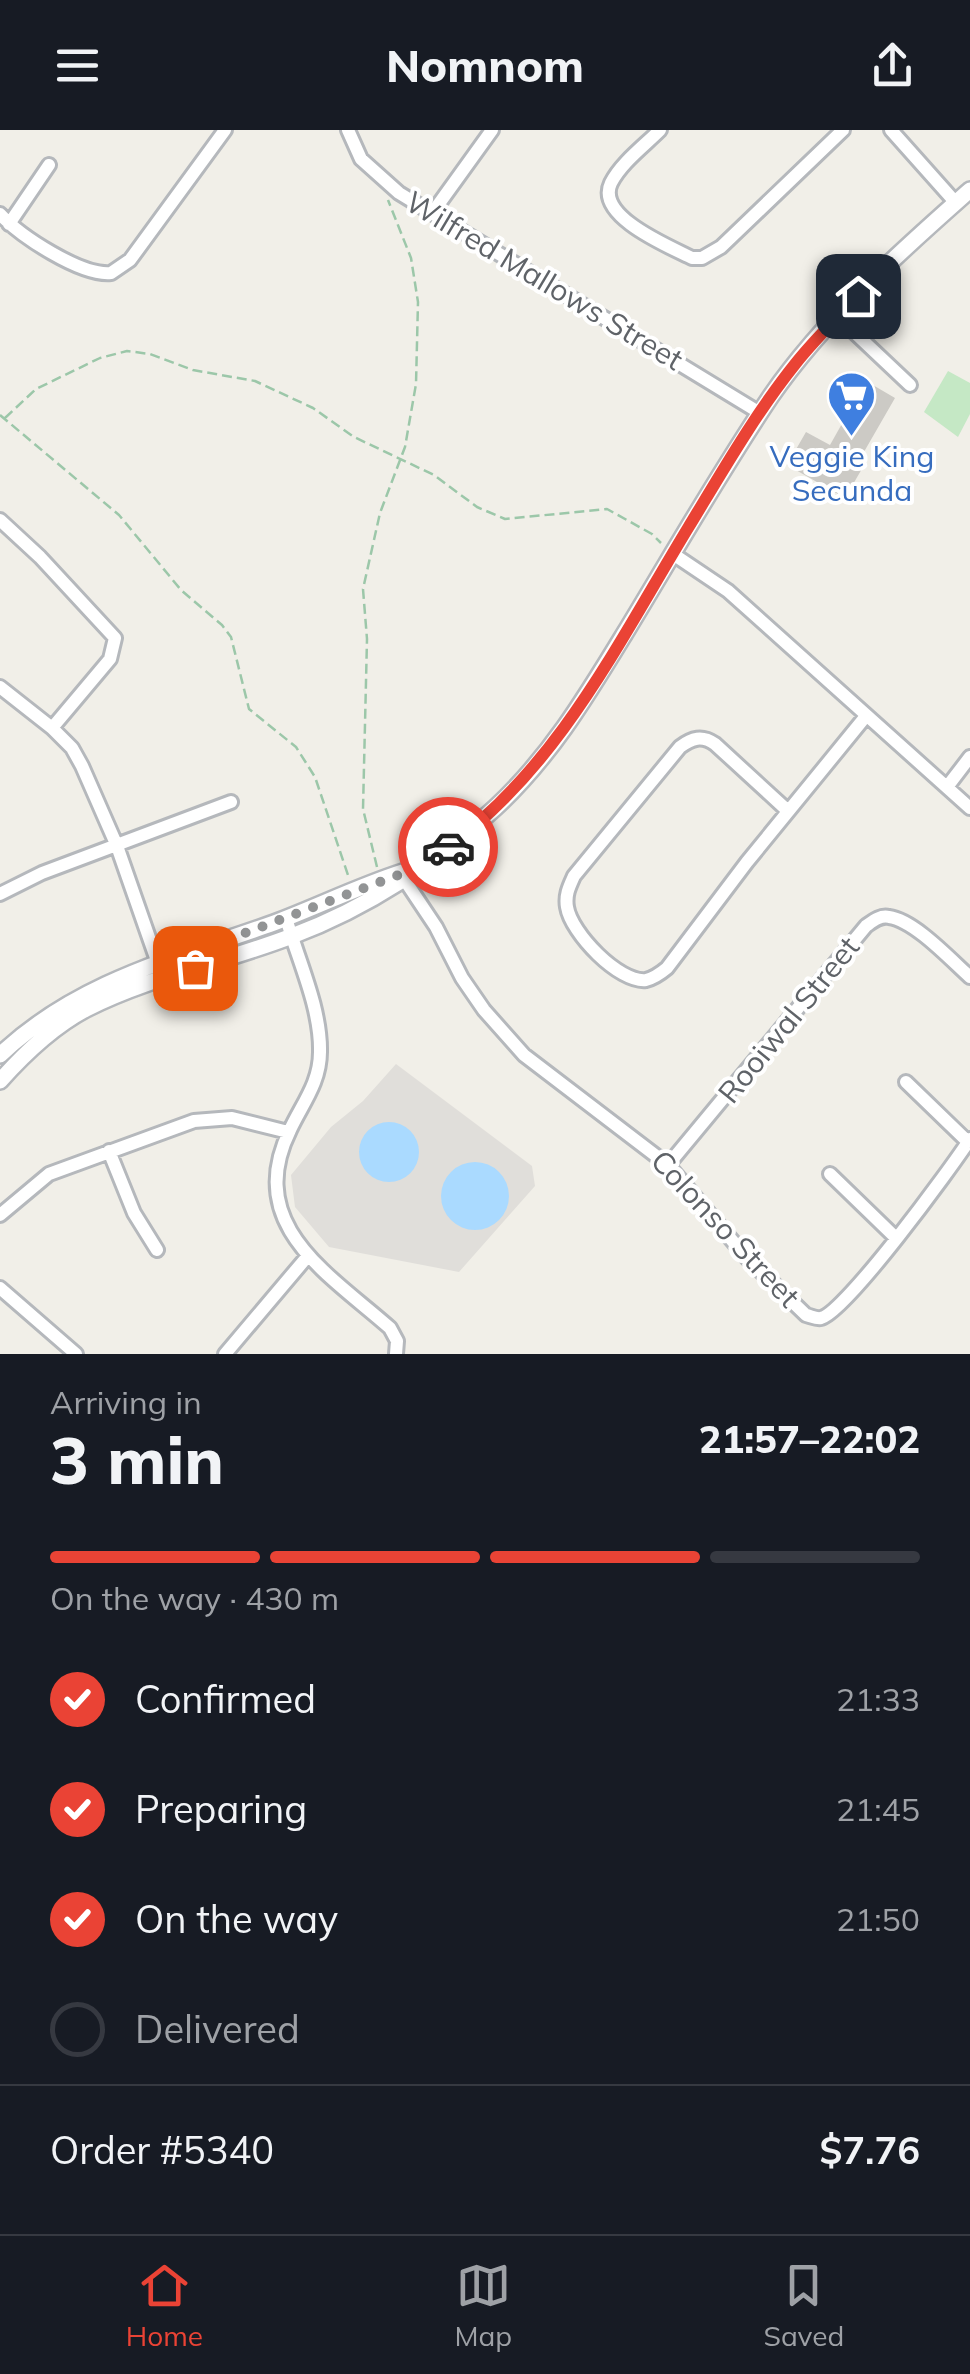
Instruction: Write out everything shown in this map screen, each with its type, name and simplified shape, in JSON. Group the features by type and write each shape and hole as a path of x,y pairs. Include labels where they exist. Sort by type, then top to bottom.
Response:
{"street":[{"path":"49,165 4,219 25,238 102,274 120,270 225,130"},
{"name":"Wilfred Mallows Street","path":"348,130 361,160 386,184 760,413"},
{"path":"434,212 492,130"},
{"path":"660,130 617,174 609,186 608,197 617,214 692,258 702,258 721,247 843,130"},
{"path":"892,130 956,203"},
{"path":"0,1081 25,1054 85,1010 163,979 291,937 372,899 492,811 545,757 582,705 760,413 795,364 970,190"},
{"path":"838,318 910,384"},
{"path":"0,520 116,638 110,659 52,728"},
{"path":"673,554 728,591 970,808"},
{"path":"0,688 52,728 82,766 117,846 163,979"},
{"path":"788,812 715,744 700,738 689,741 574,876 566,902 573,925 591,948 631,978 656,976 667,968 866,716"},
{"path":"946,787 970,757"},
{"path":"0,894 230,802"},
{"path":"0,1055 53,1011 158,962 286,918 380,880 407,874"},
{"name":"Colonso Street","path":"407,874 462,978 507,1037 524,1055 668,1166 747,1258 811,1317 821,1318 833,1311 935,1191 969,1141"},
{"name":"Rooiwal Street","path":"668,1166 811,990 877,918 888,916 902,922 970,977"},
{"path":"286,918 315,1016 320,1052 316,1082 288,1132 278,1166 276,1199 294,1241 307,1257 390,1328 397,1341 396,1354"},
{"path":"906,1082 969,1141"},
{"path":"0,1215 48,1174 194,1120 215,1117 288,1132"},
{"path":"109,1151 142,1228 157,1250"},
{"path":"830,1174 896,1238"},
{"path":"225,1354 307,1257"},
{"path":"0,1288 76,1354"}],"path":[{"path":"380,880 363,809 368,640 362,589 380,512 400,458 416,384 418,302 411,258 385,193 386,184"},
{"path":"354,890 315,777 296,747 250,709 231,638 222,625 181,590 118,516 2,417 36,389 100,358 128,351 150,354 193,370 255,381 312,408 354,438 434,474 493,516 506,520 607,509 652,534 673,554"}],"shaded area":[{"path":"396,1064 532,1166 535,1186 459,1272 329,1247 295,1207 291,1175 331,1127 363,1101"}],"green space":[{"path":"948,371 970,383 970,414 958,437 924,412"}],"water":[{"path":"389,1122 411,1130 419,1152 411,1174 389,1182 367,1174 359,1152 367,1130"},
{"path":"475,1162 488,1164 499,1172 507,1183 507,1209 499,1220 488,1228 475,1230 462,1228 451,1220 443,1209 441,1196 443,1183 451,1172 462,1164"}],"building":[{"name":"Veggie King Secunda","path":"866,381 895,398 857,464 863,467 845,498 787,465 806,432 830,445"}],"way so far":[{"path":"195,968 163,979 158,962 417,868 448,847"}],"place":[{"name":"Veggie King Secunda","path":"852,438"}],"route":[{"path":"448,847 492,811 545,757 582,705 774,392 817,338 858,296"}]}
